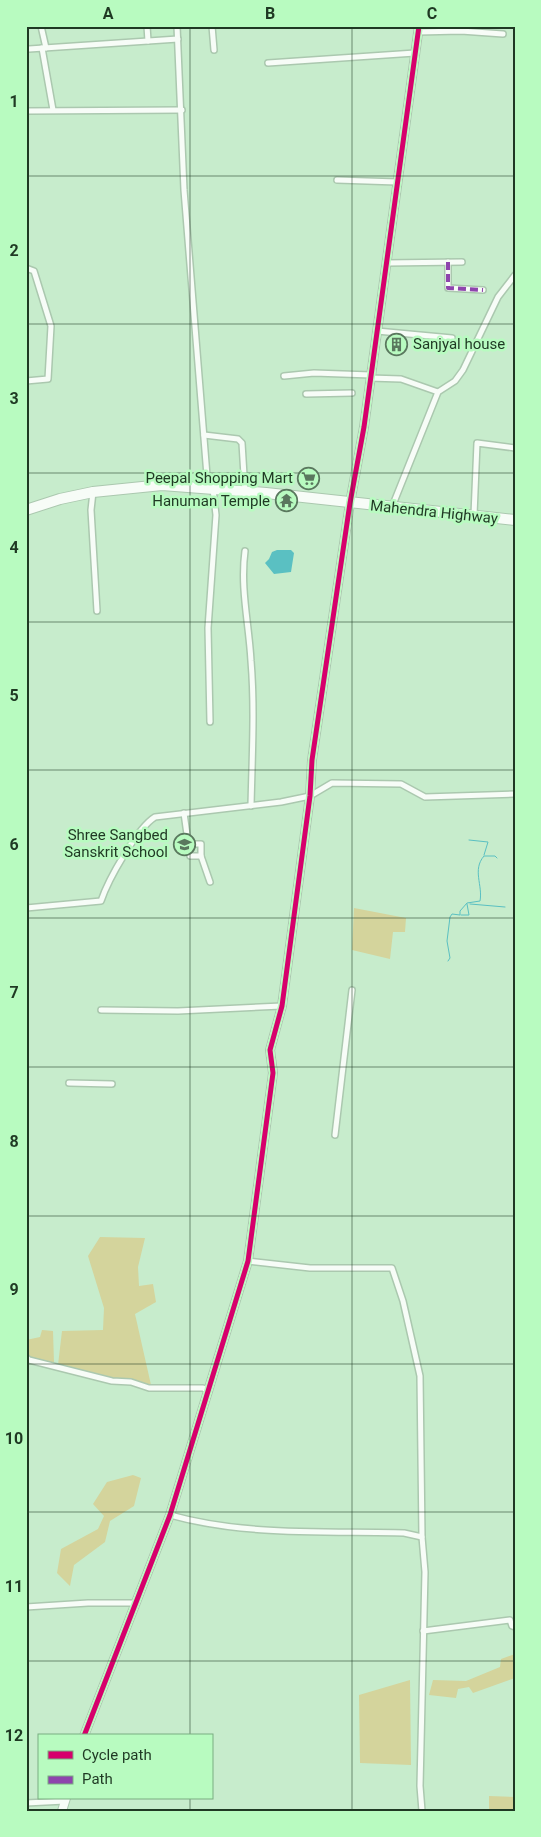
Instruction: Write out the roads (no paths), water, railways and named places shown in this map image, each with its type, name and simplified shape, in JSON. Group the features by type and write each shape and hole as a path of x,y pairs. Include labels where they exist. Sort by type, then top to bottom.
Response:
{"highway":[{"name":"Mahendra Highway","path":"26,510 60,499 93,492 162,485 210,488 515,520"}],"street":[{"path":"41,26 53,110"},
{"path":"147,26 148,41"},
{"path":"177,26 184,190 204,435 210,488 216,515 208,628 210,722"},
{"path":"212,26 214,50"},
{"path":"85,1734 170,1515 248,1261 273,1073 270,1050 282,1006 310,796 312,760 350,503 371,377 418,29 503,34"},
{"path":"30,49 178,39"},
{"path":"268,63 415,53"},
{"path":"26,111 182,110"},
{"path":"337,180 397,182"},
{"path":"448,262 448,288 483,290"},
{"path":"386,263 462,262"},
{"path":"26,268 34,271 50,326 48,379 26,381"},
{"path":"392,507 438,392 455,381 463,370 498,296 515,275"},
{"path":"377,331 452,338"},
{"path":"284,376 314,373 401,380 438,392"},
{"path":"306,394 352,393"},
{"path":"204,435 238,439 242,443 245,492"},
{"path":"474,516 477,443 515,448"},
{"path":"93,492 92,510 97,611"},
{"path":"245,551 241,575 252,661 254,722 251,806"},
{"path":"26,908 101,901 106,886 142,828 155,817 251,806 310,796 332,783 401,784 425,798 515,794"},
{"path":"184,814 190,856 201,856"},
{"path":"188,844 201,844 201,856 210,882"},
{"path":"335,1135 352,990"},
{"path":"101,1010 178,1011 282,1006"},
{"path":"69,1083 112,1084"},
{"path":"248,1261 310,1268 392,1268 403,1301 420,1376 422,1537 425,1572 420,1786 422,1811"},
{"path":"26,1357 29,1360 74,1372 112,1381 131,1382 149,1388 203,1388 209,1390"},
{"path":"170,1515 201,1523 240,1528 404,1533 422,1537"},
{"path":"26,1607 88,1602 135,1603"},
{"path":"423,1631 510,1620 512,1626 515,1626"},
{"path":"26,1803 65,1800 62,1811"}],"water":[{"path":"291,550 294,553 291,572 274,574 265,563 272,552"}],"waterway":[{"path":"469,840 488,842 484,855"},
{"path":"448,961 450,958 447,941 450,917 452,914 460,915 460,911 467,903 480,901 478,872 481,861 484,856 495,856 497,858"},
{"path":"461,915 469,915 467,904"},
{"path":"470,904 505,907"}],"place":[{"name":"Sanjyal house","path":"397,344"},
{"name":"Peepal Shopping Mart","path":"309,478"},
{"name":"Hanuman Temple","path":"286,501"},
{"name":"Shree Sangbed Sanskrit School","path":"184,844"}]}
